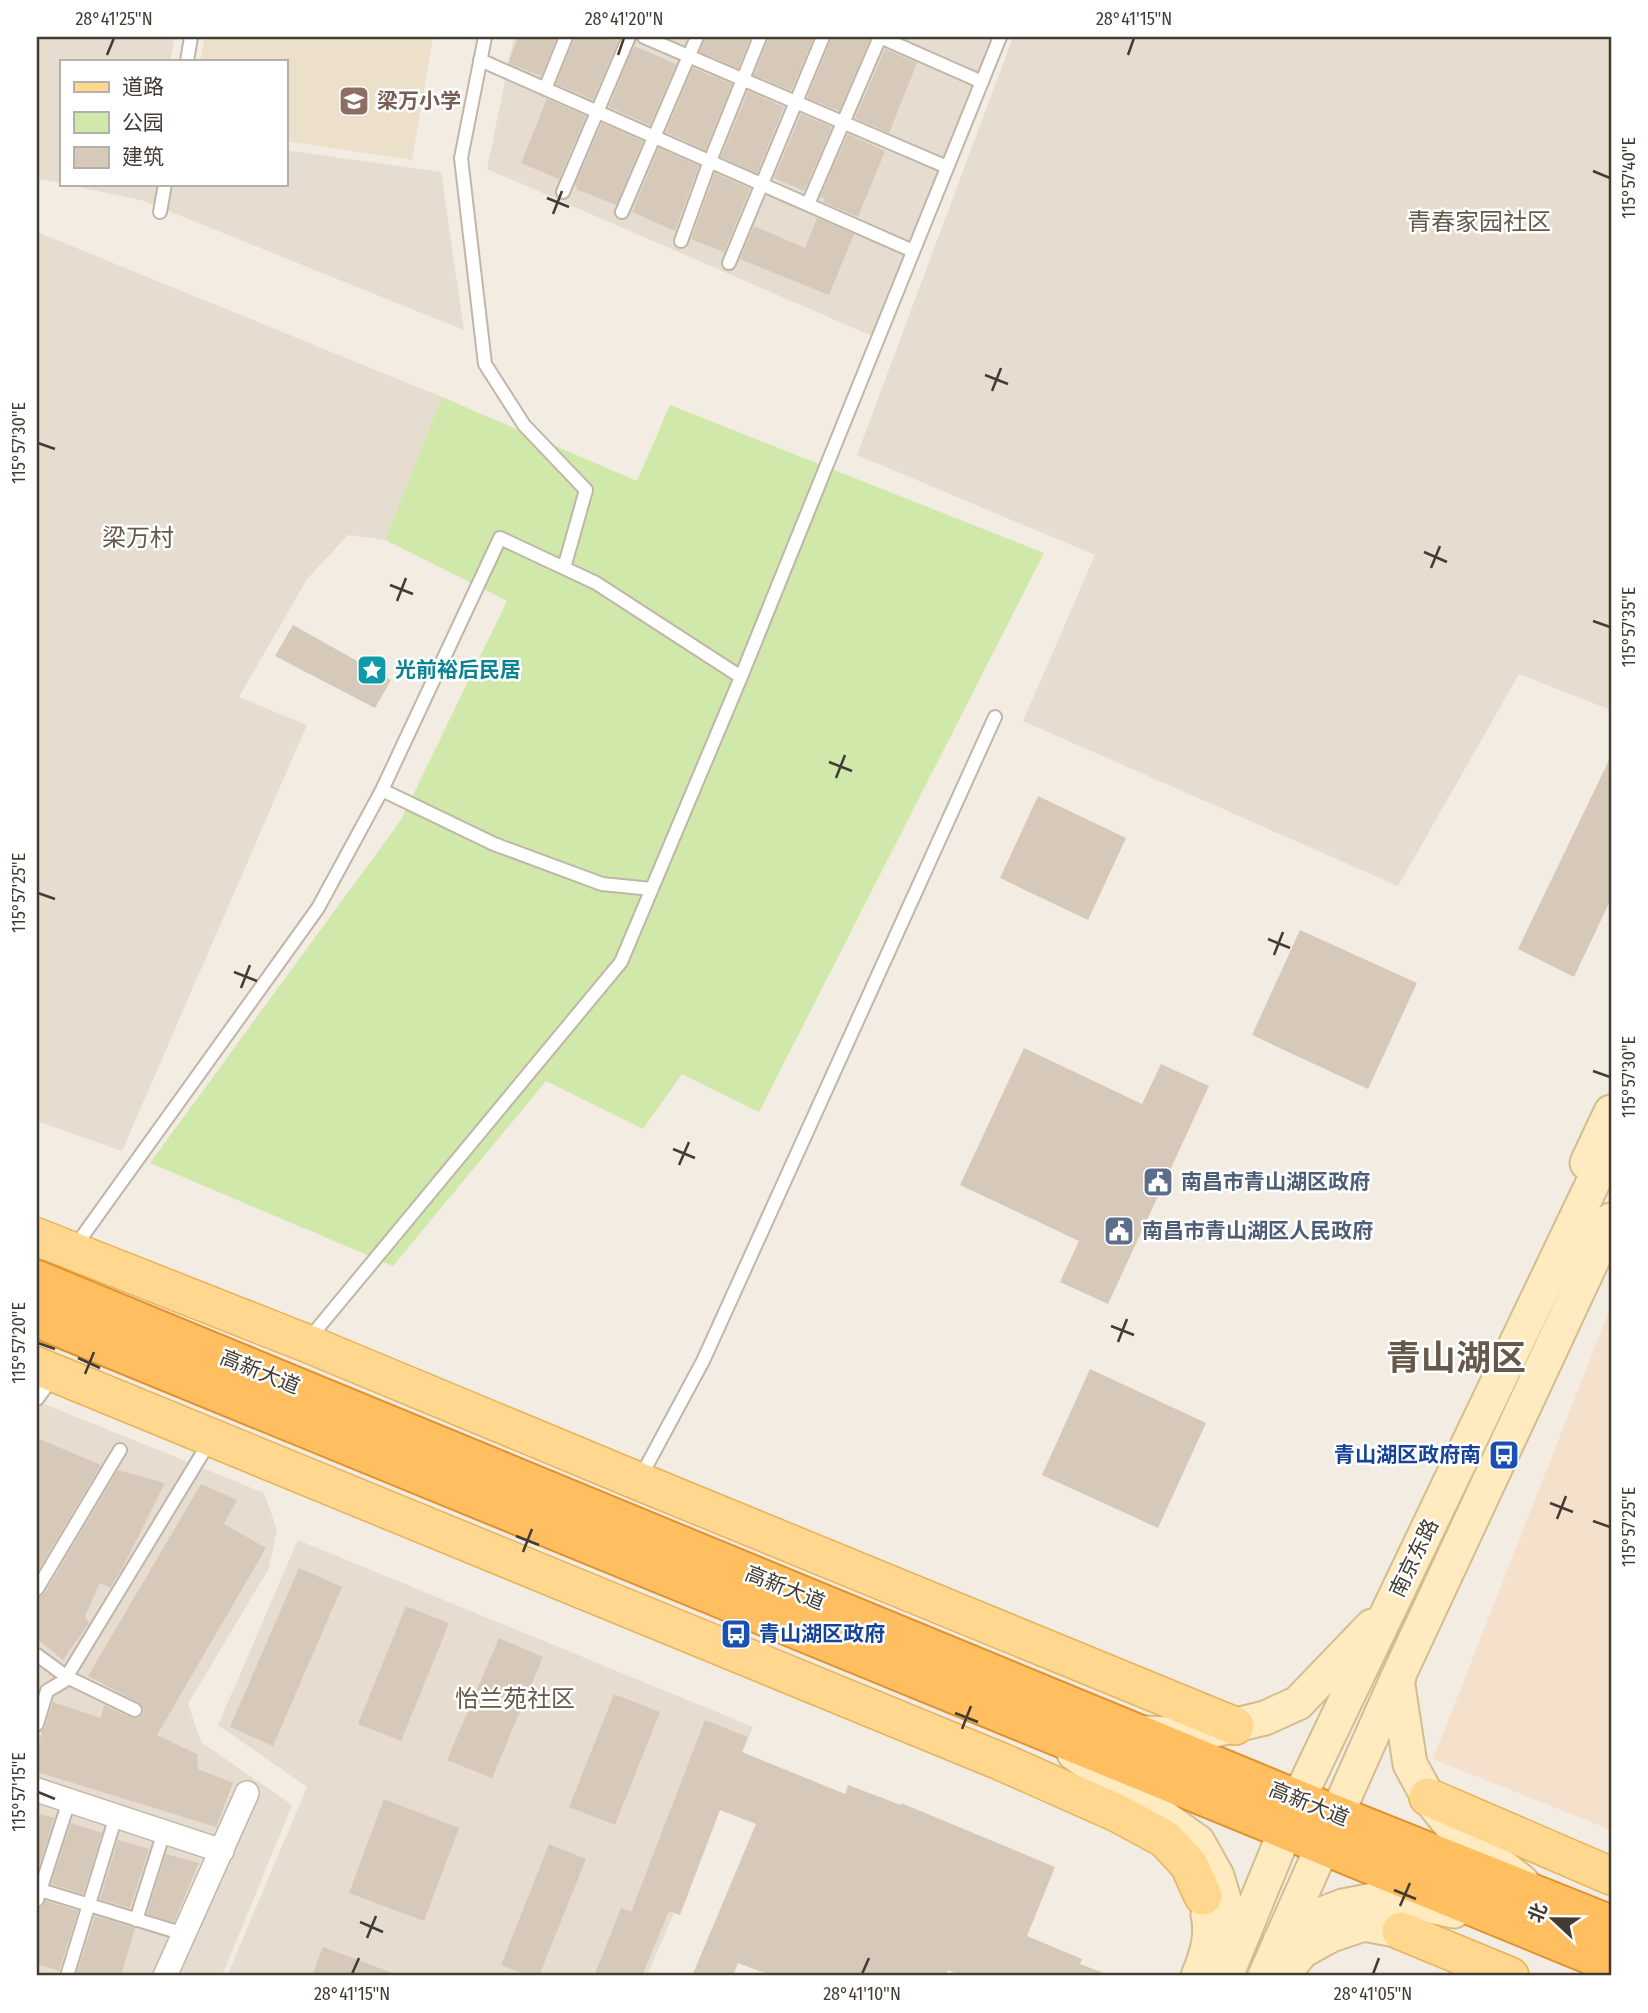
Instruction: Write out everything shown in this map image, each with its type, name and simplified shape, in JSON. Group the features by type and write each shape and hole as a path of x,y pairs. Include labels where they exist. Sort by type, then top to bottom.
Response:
{"highway":[{"name":"高新大道","path":"37,1280 1135,1733 1292,1814"},
{"name":"高新大道","path":"37,1318 1040,1730 1292,1814 1329,1829 1533,1912 1599,1952"}],"main road":[{"path":"1497,1384 1507,1329 1611,1112"},
{"name":"南京东路","path":"1226,1976 1292,1814 1611,1145"},
{"name":"南京东路","path":"1265,1976 1396,1679 1611,1220"},
{"path":"37,1237 306,1343 1235,1726"},
{"path":"1533,1912 1454,1829 1428,1797 1410,1764 1396,1679 1438,1640 1611,1271"},
{"path":"43,1380 212,1438 1002,1762 1117,1813 1165,1839 1189,1865 1203,1896 1210,1923 1207,1954 1198,1976"},
{"path":"1135,1733 1194,1735 1265,1718 1298,1703 1389,1610"},
{"path":"1040,1730 1198,1842 1217,1876 1232,1926 1221,1976"},
{"path":"1428,1797 1611,1876"},
{"path":"1280,1941 1312,1918 1343,1906 1389,1897 1533,1912"},
{"path":"1281,1976 1302,1951 1331,1935 1364,1924 1401,1931 1510,1976"}],"street":[{"path":"37,1790 222,1851"},
{"path":"165,1976 247,1793"}],"lane":[{"path":"187,60 191,37"},
{"path":"485,37 461,158 485,364 524,425 586,490 564,568"},
{"path":"545,89 566,37"},
{"path":"563,192 629,37"},
{"path":"644,37 947,167"},
{"path":"622,212 696,37"},
{"path":"681,242 760,37"},
{"path":"729,263 823,37"},
{"path":"808,204 880,37 982,82"},
{"path":"306,1343 621,962 741,677 1000,37"},
{"path":"480,60 914,251"},
{"path":"160,212 165,186"},
{"path":"72,1251 318,908 383,790 500,538 596,583 741,677"},
{"path":"638,1482 703,1361 995,717"},
{"path":"383,790 494,844 602,884 652,889"},
{"path":"37,1724 47,1691 64,1681 212,1438"},
{"path":"37,1589 120,1450"},
{"path":"37,1655 67,1676 135,1710"},
{"path":"69,1801 38,1893 89,1905 184,1934"},
{"path":"68,1976 116,1816"},
{"path":"136,1920 164,1832"}],"shaded area":[{"path":"37,37 175,37 170,60 60,60 60,183 37,179"},
{"name":"梁万小学","path":"205,37 433,37 412,160 287,141 287,60 200,60"},
{"path":"514,37 996,37 879,339 487,169"},
{"path":"1013,37 1611,37 1611,710 1519,674 1398,886 1023,721 1095,555 857,455"},
{"path":"287,150 441,172 464,330 141,200 73,186 287,186"},
{"path":"37,232 442,397 385,540 348,535 307,579 239,697 307,725 122,1151 37,1121"},
{"path":"1611,1306 1611,1830 1433,1759"},
{"path":"37,1401 264,1493 277,1530 269,1568 188,1704 201,1742 292,1805 222,1976 37,1976"},
{"path":"298,1540 753,1727 647,1976 227,1976 307,1787 218,1725"}],"green space":[{"path":"442,397 637,481 670,405 1044,553 759,1112 682,1074 643,1129 546,1081 393,1266 150,1163 401,820 507,601 385,540"}],"building":[{"path":"518,37 557,37 541,76 508,63"},
{"path":"575,37 608,37 618,41 593,100 556,84"},
{"path":"706,37 751,37 738,68 700,52"},
{"path":"769,37 814,37 791,91 754,75"},
{"path":"832,37 871,37 839,111 807,98"},
{"path":"634,46 676,64 650,125 609,107"},
{"path":"885,49 917,63 889,133 855,118"},
{"path":"693,68 732,84 705,150 666,132"},
{"path":"748,91 784,107 757,173 721,157"},
{"path":"547,99 586,116 559,179 521,163"},
{"path":"801,114 832,127 804,191 774,178"},
{"path":"602,123 643,141 616,205 576,189 575,185"},
{"path":"848,134 885,151 858,217 823,202 825,199 820,197"},
{"path":"659,148 699,166 675,231 632,212"},
{"path":"715,173 750,189 724,252 691,239"},
{"path":"817,218 854,234 829,295 740,259 754,226 805,248"},
{"path":"293,625 391,680 375,708 275,656"},
{"path":"1611,756 1611,899 1574,977 1518,949"},
{"path":"1038,796 1126,838 1088,920 1000,878"},
{"path":"1300,930 1417,983 1368,1089 1252,1035"},
{"path":"1024,1048 1142,1104 1161,1064 1209,1086 1108,1304 1060,1282 1079,1241 960,1185"},
{"path":"1090,1369 1206,1423 1158,1528 1042,1475"},
{"path":"37,1438 101,1465 37,1572"},
{"path":"118,1470 165,1483 110,1588 100,1583 85,1616 89,1623 63,1660 37,1639 37,1598 45,1593"},
{"path":"201,1484 237,1500 224,1524 266,1548 157,1735 197,1754 198,1769 233,1783 216,1827 37,1772 40,1732 45,1727 53,1702 101,1718 104,1705 132,1718 139,1718 143,1714 144,1709 139,1703 88,1676"},
{"path":"299,1568 342,1587 273,1746 230,1727"},
{"path":"406,1606 449,1623 401,1741 358,1724"},
{"path":"499,1638 543,1657 492,1778 447,1760"},
{"path":"614,1694 660,1712 615,1825 569,1807"},
{"path":"705,1720 748,1737 742,1752 845,1794 848,1785 901,1803 1055,1867 1027,1936 1082,1959 1080,1964 1109,1976 964,1976 948,1970 945,1976 773,1976 738,1963 733,1976 692,1976 756,1824 720,1810 680,1915 669,1911 642,1976 594,1976 621,1908 631,1912"},
{"path":"384,1799 459,1828 424,1921 349,1893"},
{"path":"37,1813 54,1818 37,1872"},
{"path":"71,1823 102,1833 83,1894 51,1884"},
{"path":"118,1840 149,1849 130,1908 100,1899"},
{"path":"549,1844 586,1859 539,1976 528,1976 501,1965"},
{"path":"166,1854 199,1863 174,1922 147,1914"},
{"path":"46,1901 78,1911 59,1971 37,1964 37,1909"},
{"path":"95,1916 135,1928 121,1976 76,1976"},
{"path":"323,1947 398,1975 398,1976 312,1976"}],"place":[{"name":"梁万小学","path":"354,101"},
{"name":"光前裕后民居","path":"372,670"},
{"name":"南昌市青山湖区政府","path":"1158,1182"},
{"name":"南昌市青山湖区人民政府","path":"1119,1231"},
{"name":"青山湖区政府南","path":"1504,1455"},
{"name":"青山湖区政府","path":"736,1634"}],"district":[{"name":"青春家园社区","path":"1479,222"},
{"name":"梁万村","path":"138,538"},
{"name":"青山湖区","path":"1456,1358"},
{"name":"怡兰苑社区","path":"515,1699"}]}
